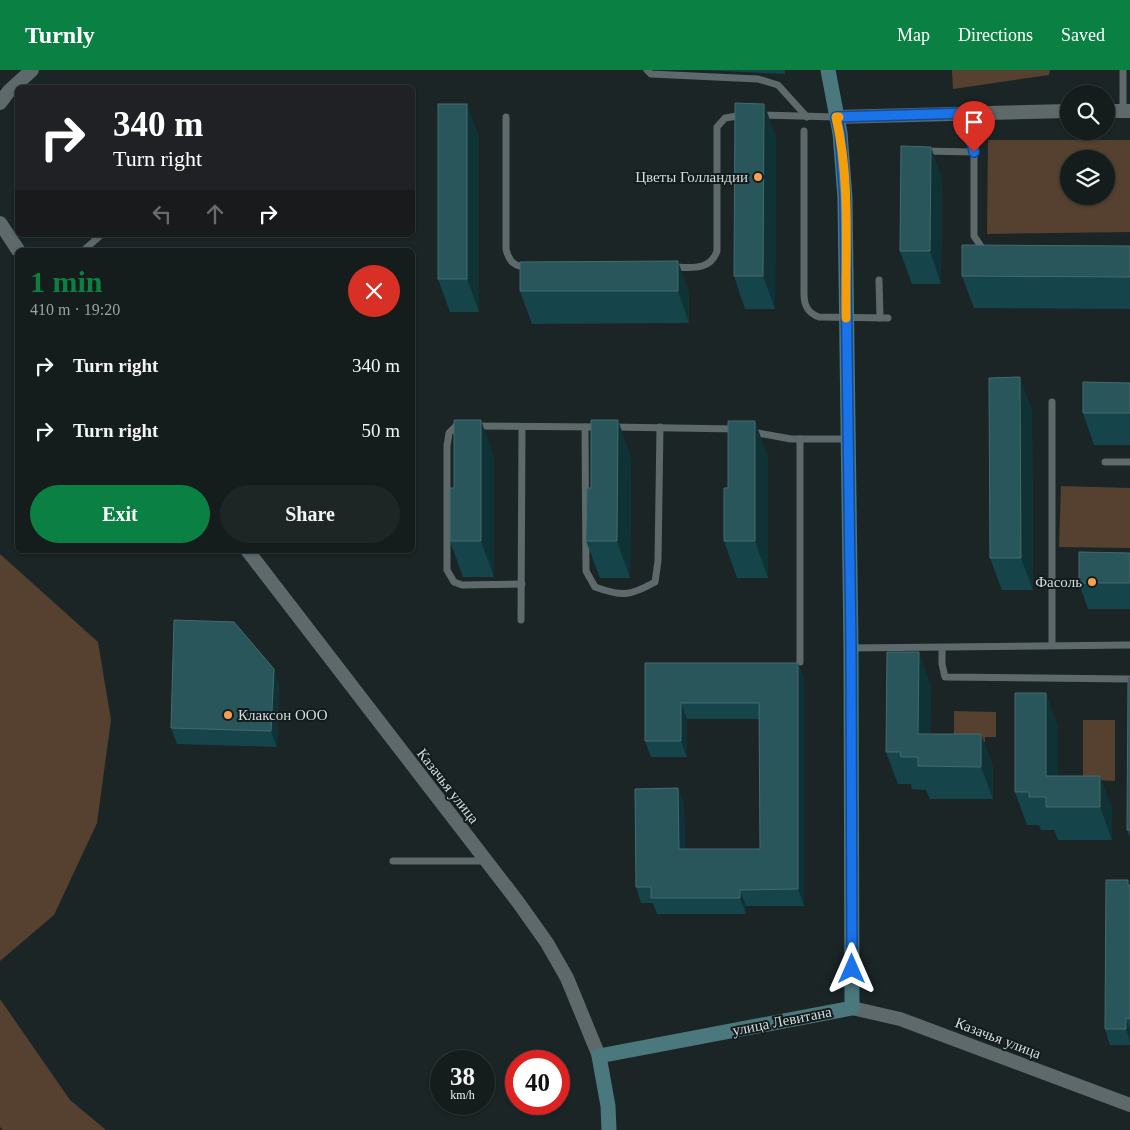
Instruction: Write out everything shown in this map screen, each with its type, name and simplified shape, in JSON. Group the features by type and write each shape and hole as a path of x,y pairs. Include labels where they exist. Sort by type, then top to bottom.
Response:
{"street":[{"path":"16,85 32,70"},
{"name":"улица Левитана","path":"599,1056 852,1008 851,648 845,198 840,133 828,70"},
{"path":"0,103 15,86"},
{"path":"836,117 1060,112"},
{"path":"0,223 17,248"},
{"name":"Казачья улица","path":"249,553 538,929 568,978 599,1056"},
{"name":"Казачья улица","path":"852,1008 900,1019 1130,1104"},
{"path":"599,1056 608,1106 609,1130"}],"lane":[{"path":"647,70 652,74 765,81 778,85 807,117"},
{"path":"1124,70 1126,111"},
{"path":"967,113 974,152 974,236 982,250 988,254"},
{"path":"667,267 701,267 711,262 717,251 716,135 720,122 731,115 836,117"},
{"path":"506,117 507,254 509,259 518,266 534,267"},
{"path":"804,131 804,301 814,316 884,318 879,280"},
{"path":"917,151 974,152"},
{"path":"86,248 99,237"},
{"path":"1052,402 1052,645"},
{"path":"522,584 462,584 454,582 447,570 447,446 448,433 456,426 724,427 800,439 847,439"},
{"path":"522,427 522,620"},
{"path":"585,427 586,571 595,587 610,593 633,594 655,582 660,427"},
{"path":"800,439 800,662"},
{"path":"1105,462 1130,462"},
{"path":"851,648 1130,645"},
{"path":"942,648 942,664 945,677 1130,679"},
{"path":"393,861 486,861"}],"shaded area":[{"path":"952,70 1050,70 1049,75 953,89"},
{"path":"988,140 1130,140 1130,232 987,234"},
{"path":"1061,486 1130,488 1130,548 1059,547"},
{"path":"0,554 98,642 111,720 97,823 54,915 0,961"},
{"path":"954,711 996,712 996,737 985,737 985,742 954,742"},
{"path":"1083,720 1115,720 1115,781 1095,780 1083,784"},
{"path":"0,999 70,1100 106,1130 3,1130 0,1127"}],"building":[{"path":"735,103 764,104 763,276 734,276"},
{"path":"438,104 467,104 467,279 438,279"},
{"path":"901,146 931,147 930,251 900,251"},
{"path":"962,245 1130,246 1130,277 962,276"},
{"path":"678,261 678,291 520,291 520,262"},
{"path":"1020,377 1021,558 990,558 989,378"},
{"path":"1083,382 1130,383 1130,413 1083,413"},
{"path":"454,420 481,420 481,541 450,541 450,488 454,488"},
{"path":"591,420 618,420 617,541 586,541 587,488 591,488"},
{"path":"728,421 755,421 755,541 724,541 724,488 728,488"},
{"path":"1079,552 1130,553 1130,583 1079,583"},
{"name":"Клаксон ООО","path":"174,620 234,622 274,669 271,731 171,728"},
{"path":"887,652 919,652 918,734 981,734 981,767 918,766 918,757 901,757 900,752 886,752"},
{"path":"645,663 798,663 798,889 740,890 740,898 651,898 651,887 636,887 635,789 678,788 679,849 760,849 759,703 681,703 681,741 645,741"},
{"path":"1128,677 1130,677 1130,830 1127,830"},
{"path":"1015,693 1046,693 1046,776 1100,776 1100,807 1046,807 1046,797 1029,797 1029,792 1015,792"},
{"path":"1106,880 1128,880 1128,885 1130,885 1130,1019 1126,1018 1126,1029 1105,1029"}],"slow traffic":[{"path":"839,117 836,117 840,133 845,198 846,318"}],"place":[{"name":"Цветы Голландии","path":"758,177"},
{"name":"Фасоль","path":"1092,582"},
{"name":"Клаксон ООО","path":"228,715"}],"route":[{"path":"852,969 851,648 846,388 845,198 840,133 836,117 967,113 974,152"}]}
